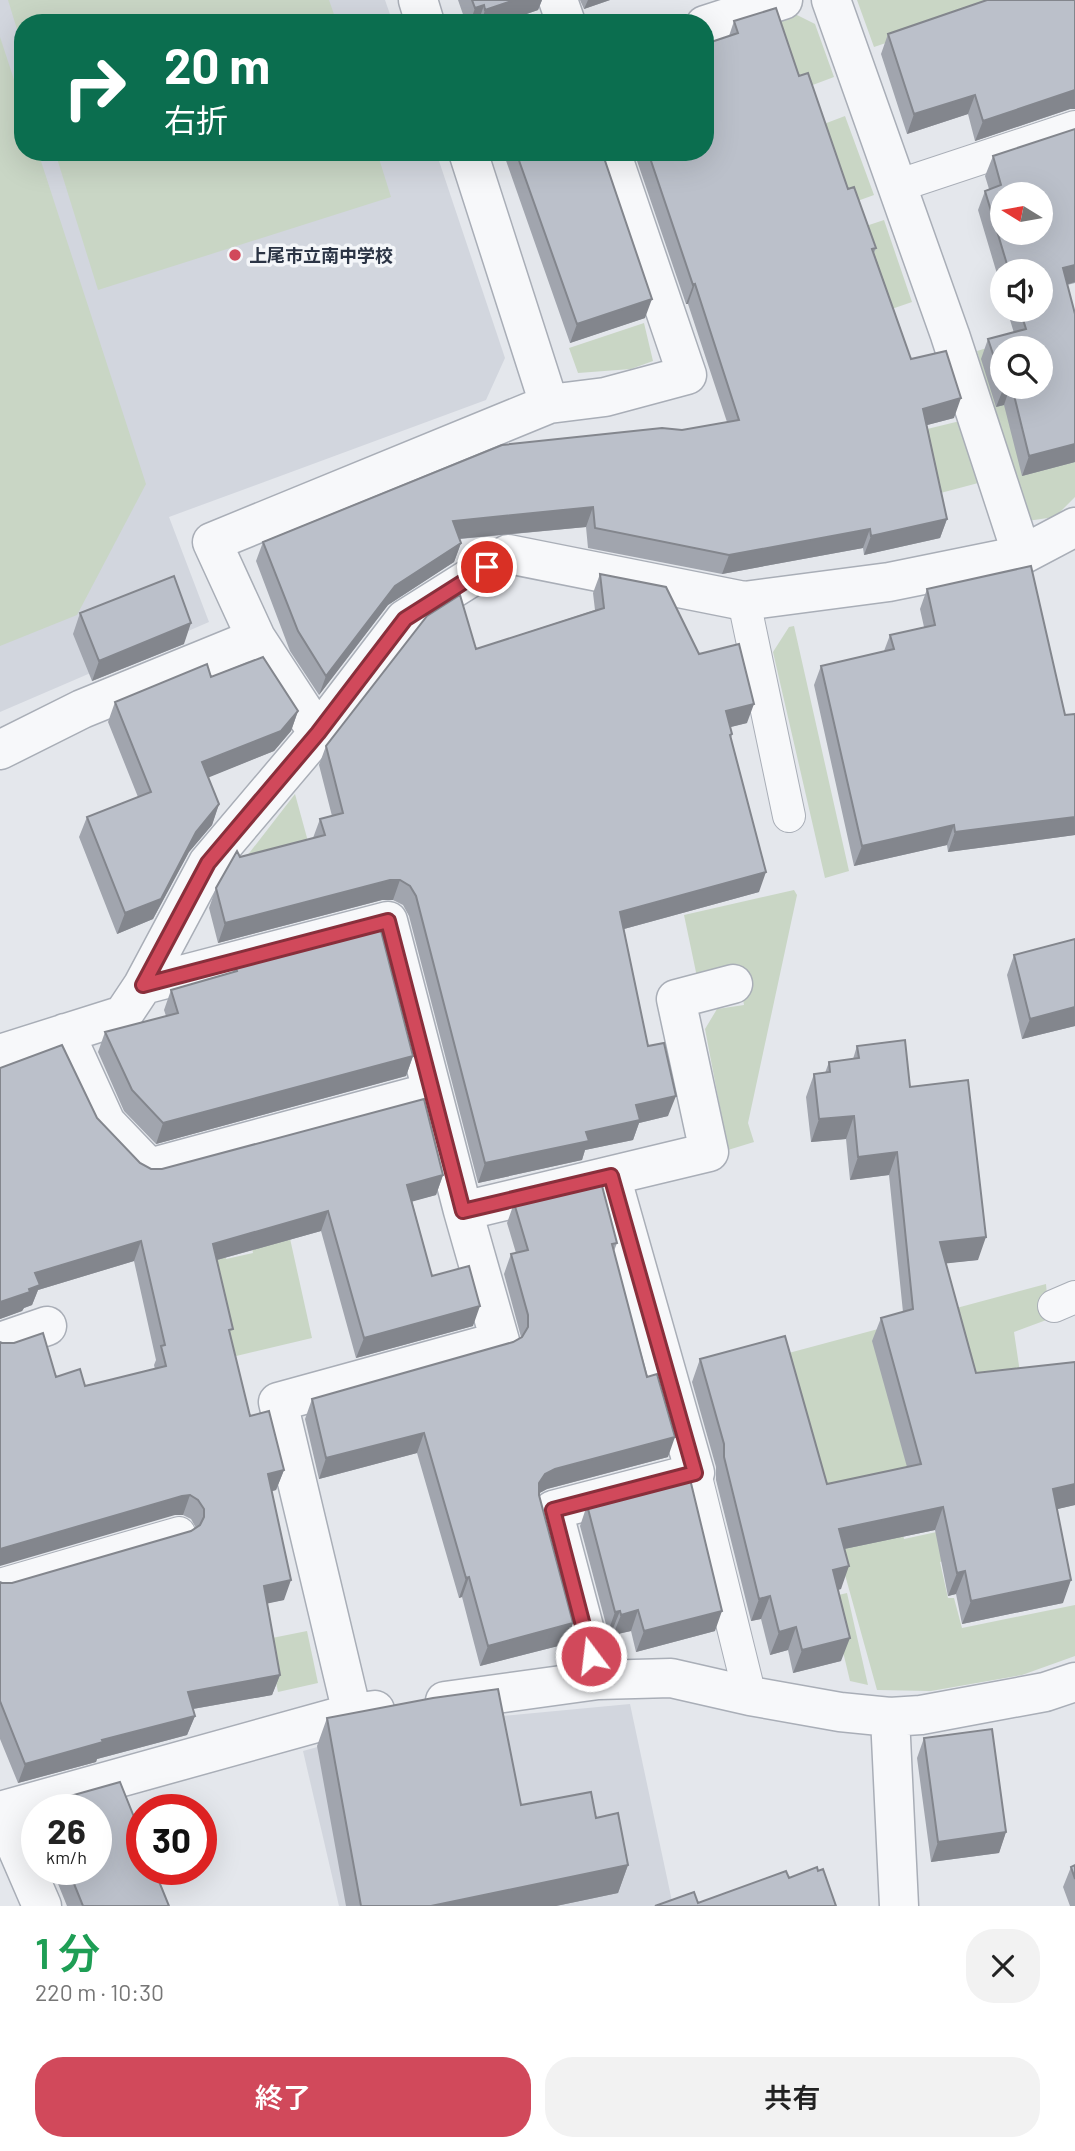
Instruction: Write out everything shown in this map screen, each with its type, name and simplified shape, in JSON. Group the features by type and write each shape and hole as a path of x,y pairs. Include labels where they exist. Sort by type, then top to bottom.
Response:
{"street":[{"path":"714,22 783,0"},
{"path":"831,0 950,335 1022,555"},
{"path":"471,161 549,404"},
{"path":"318,733 256,638 212,542 549,404 606,397 687,375 614,161"},
{"path":"0,1054 123,1015 143,985 208,863 318,733 405,619 508,554 744,601 889,582 1022,555 1075,527"},
{"path":"0,750 82,709 256,638"},
{"path":"143,985 388,921 431,1092 500,1341 278,1402 352,1713"},
{"path":"463,1211 709,1152 677,999 733,984"},
{"path":"65,1033 106,1123 149,1168 431,1092"},
{"path":"598,1681 553,1510 695,1473 611,1176"},
{"path":"0,1342 47,1326"},
{"path":"41,1906 1,1811 352,1713 598,1681 671,1678 750,1696 840,1712 890,1717 921,1715 1031,1695 1075,1682"},
{"path":"890,1717 900,1906"}],"lane":[{"path":"897,186 1075,127"},
{"path":"744,601 789,816"},
{"path":"695,1473 750,1696"},
{"path":"0,1585 179,1533"}],"shaded area":[{"name":"上尾市立南中学校","path":"0,0 385,0 390,14 14,14 14,161 439,161 505,358 486,400 169,517 209,622 0,712"},
{"path":"630,1704 673,1906 339,1906 303,1751 368,1733 417,1724"}],"green space":[{"path":"8,0 329,0 334,14 14,14 14,20"},
{"path":"857,0 1013,0 874,47"},
{"path":"795,14 815,24 834,77 794,92 714,46 714,43"},
{"path":"0,37 14,80 14,161 41,161 146,484 77,615 0,646"},
{"path":"845,116 874,195 838,208 816,127"},
{"path":"58,161 380,161 391,197 98,290"},
{"path":"884,220 912,302 883,312 857,229"},
{"path":"1075,322 1075,497 1055,517 1027,521 991,399 1053,399 1053,336 1028,336"},
{"path":"644,323 653,361 631,369 578,373 569,348"},
{"path":"990,347 990,395 977,351"},
{"path":"960,421 982,482 933,495 919,431"},
{"path":"794,626 849,871 825,878 773,652 789,627"},
{"path":"295,794 315,867 233,874"},
{"path":"794,890 797,895 748,1123 754,1142 728,1150 705,1029 717,1009 744,1005 738,969 697,977 684,915"},
{"path":"287,1225 312,1338 232,1357 196,1244 221,1239 226,1259 253,1253 249,1233"},
{"path":"1046,1284 1049,1319 1014,1332 1022,1386 1075,1446 827,1506 785,1354"},
{"path":"892,1487 904,1539 955,1528 949,1559 940,1562 948,1598 954,1598 962,1628 1075,1605 1075,1656 1022,1675 931,1691 877,1690 827,1510"},
{"path":"847,1593 868,1685 850,1681 830,1597"},
{"path":"307,1631 318,1683 278,1692 267,1639"}],"building":[{"path":"472,0 515,0 485,10 484,5 475,8"},
{"path":"987,0 1075,0 1075,90 983,121 975,95 914,114 888,34"},
{"path":"776,8 799,76 808,73 848,189 854,187 876,248 872,249 911,359 946,351 961,398 923,409 947,519 871,536 870,529 729,555 595,528 593,507 453,521 461,543 395,586 326,676 298,631 263,542 502,445 662,428 682,430 739,420 651,161 714,161 714,41 738,33 734,21"},
{"path":"1075,129 1075,265 1063,268 1075,314 1075,444 1029,456 1015,399 1053,399 1053,336 999,336 1026,329 1024,322 1053,322 1053,259 1005,259 1001,245 1054,245 1054,182 1000,182 993,156"},
{"path":"519,161 605,161 652,299 577,324"},
{"path":"990,189 990,208 985,191"},
{"path":"1031,566 1065,715 1075,714 1075,817 955,832 954,825 862,846 821,666 894,649 890,635 935,625 927,589"},
{"path":"600,574 666,587 699,654 739,644 754,704 726,711 766,872 620,912 648,1046 664,1043 676,1096 636,1105 640,1120 586,1132 589,1141 485,1163 416,896 410,886 400,880 390,880 225,923 216,888 237,851 240,857 325,835 320,819 343,813 326,746 427,616 460,595 476,649 604,608"},
{"path":"174,576 191,623 99,661 80,613"},
{"path":"263,657 298,711 281,731 202,762 219,804 196,832 161,899 125,913 87,817 151,792 115,702 207,664 211,677"},
{"path":"380,927 413,1056 163,1123 132,1090 105,1032 178,1013 171,990 237,971 235,965"},
{"path":"1075,939 1075,1007 1030,1019 1014,955"},
{"path":"905,1040 910,1087 968,1080 986,1237 940,1242 976,1373 1075,1362 1075,1484 1053,1489 1071,1580 971,1601 965,1571 957,1573 943,1507 839,1529 849,1566 833,1570 850,1638 802,1650 796,1627 779,1632 770,1596 759,1599 724,1457 724,1444 700,1359 785,1336 827,1484 921,1464 881,1318 913,1309 897,1152 858,1157 854,1116 819,1119 814,1074 830,1072 829,1062 859,1058 857,1046"},
{"path":"62,1045 97,1118 140,1163 151,1169 162,1169 424,1099 443,1175 407,1185 432,1276 469,1266 480,1306 364,1338 328,1211 213,1244 233,1329 229,1330 250,1416 269,1411 284,1470 268,1474 291,1580 264,1586 280,1675 188,1692 195,1716 102,1740 103,1742 25,1764 0,1701 0,1582 12,1583 191,1531 200,1525 204,1517 204,1509 198,1500 190,1495 182,1496 0,1549 0,1342 14,1343 43,1333 56,1377 80,1369 85,1386 166,1366 161,1346 165,1345 141,1241 35,1273 40,1285 29,1289 30,1292 0,1302 0,1068"},
{"path":"601,1182 617,1243 612,1244 647,1377 657,1374 675,1437 545,1474 539,1483 539,1495 573,1623 488,1646 424,1433 326,1458 312,1399 513,1342 522,1337 528,1327 528,1315 511,1254 528,1250 514,1203"},
{"path":"690,1479 722,1611 644,1631 638,1610 621,1615 620,1611 615,1612 587,1505"},
{"path":"498,1689 521,1805 591,1792 596,1818 618,1813 628,1865 431,1906 361,1906 327,1718"},
{"path":"992,1729 1006,1832 938,1842 924,1738"},
{"path":"120,1782 126,1797 126,1885 160,1885 169,1906 83,1906 74,1885 112,1885 112,1794 77,1794"},
{"path":"817,1867 818,1871 823,1869 836,1906 655,1906 694,1892 698,1903 786,1871 789,1878"}],"place":[{"name":"上尾市立南中学校","path":"235,255"}],"route":[{"path":"487,567 405,619 318,733 208,863 143,985 388,921 463,1211 611,1176 695,1473 553,1510 591,1656"}]}
